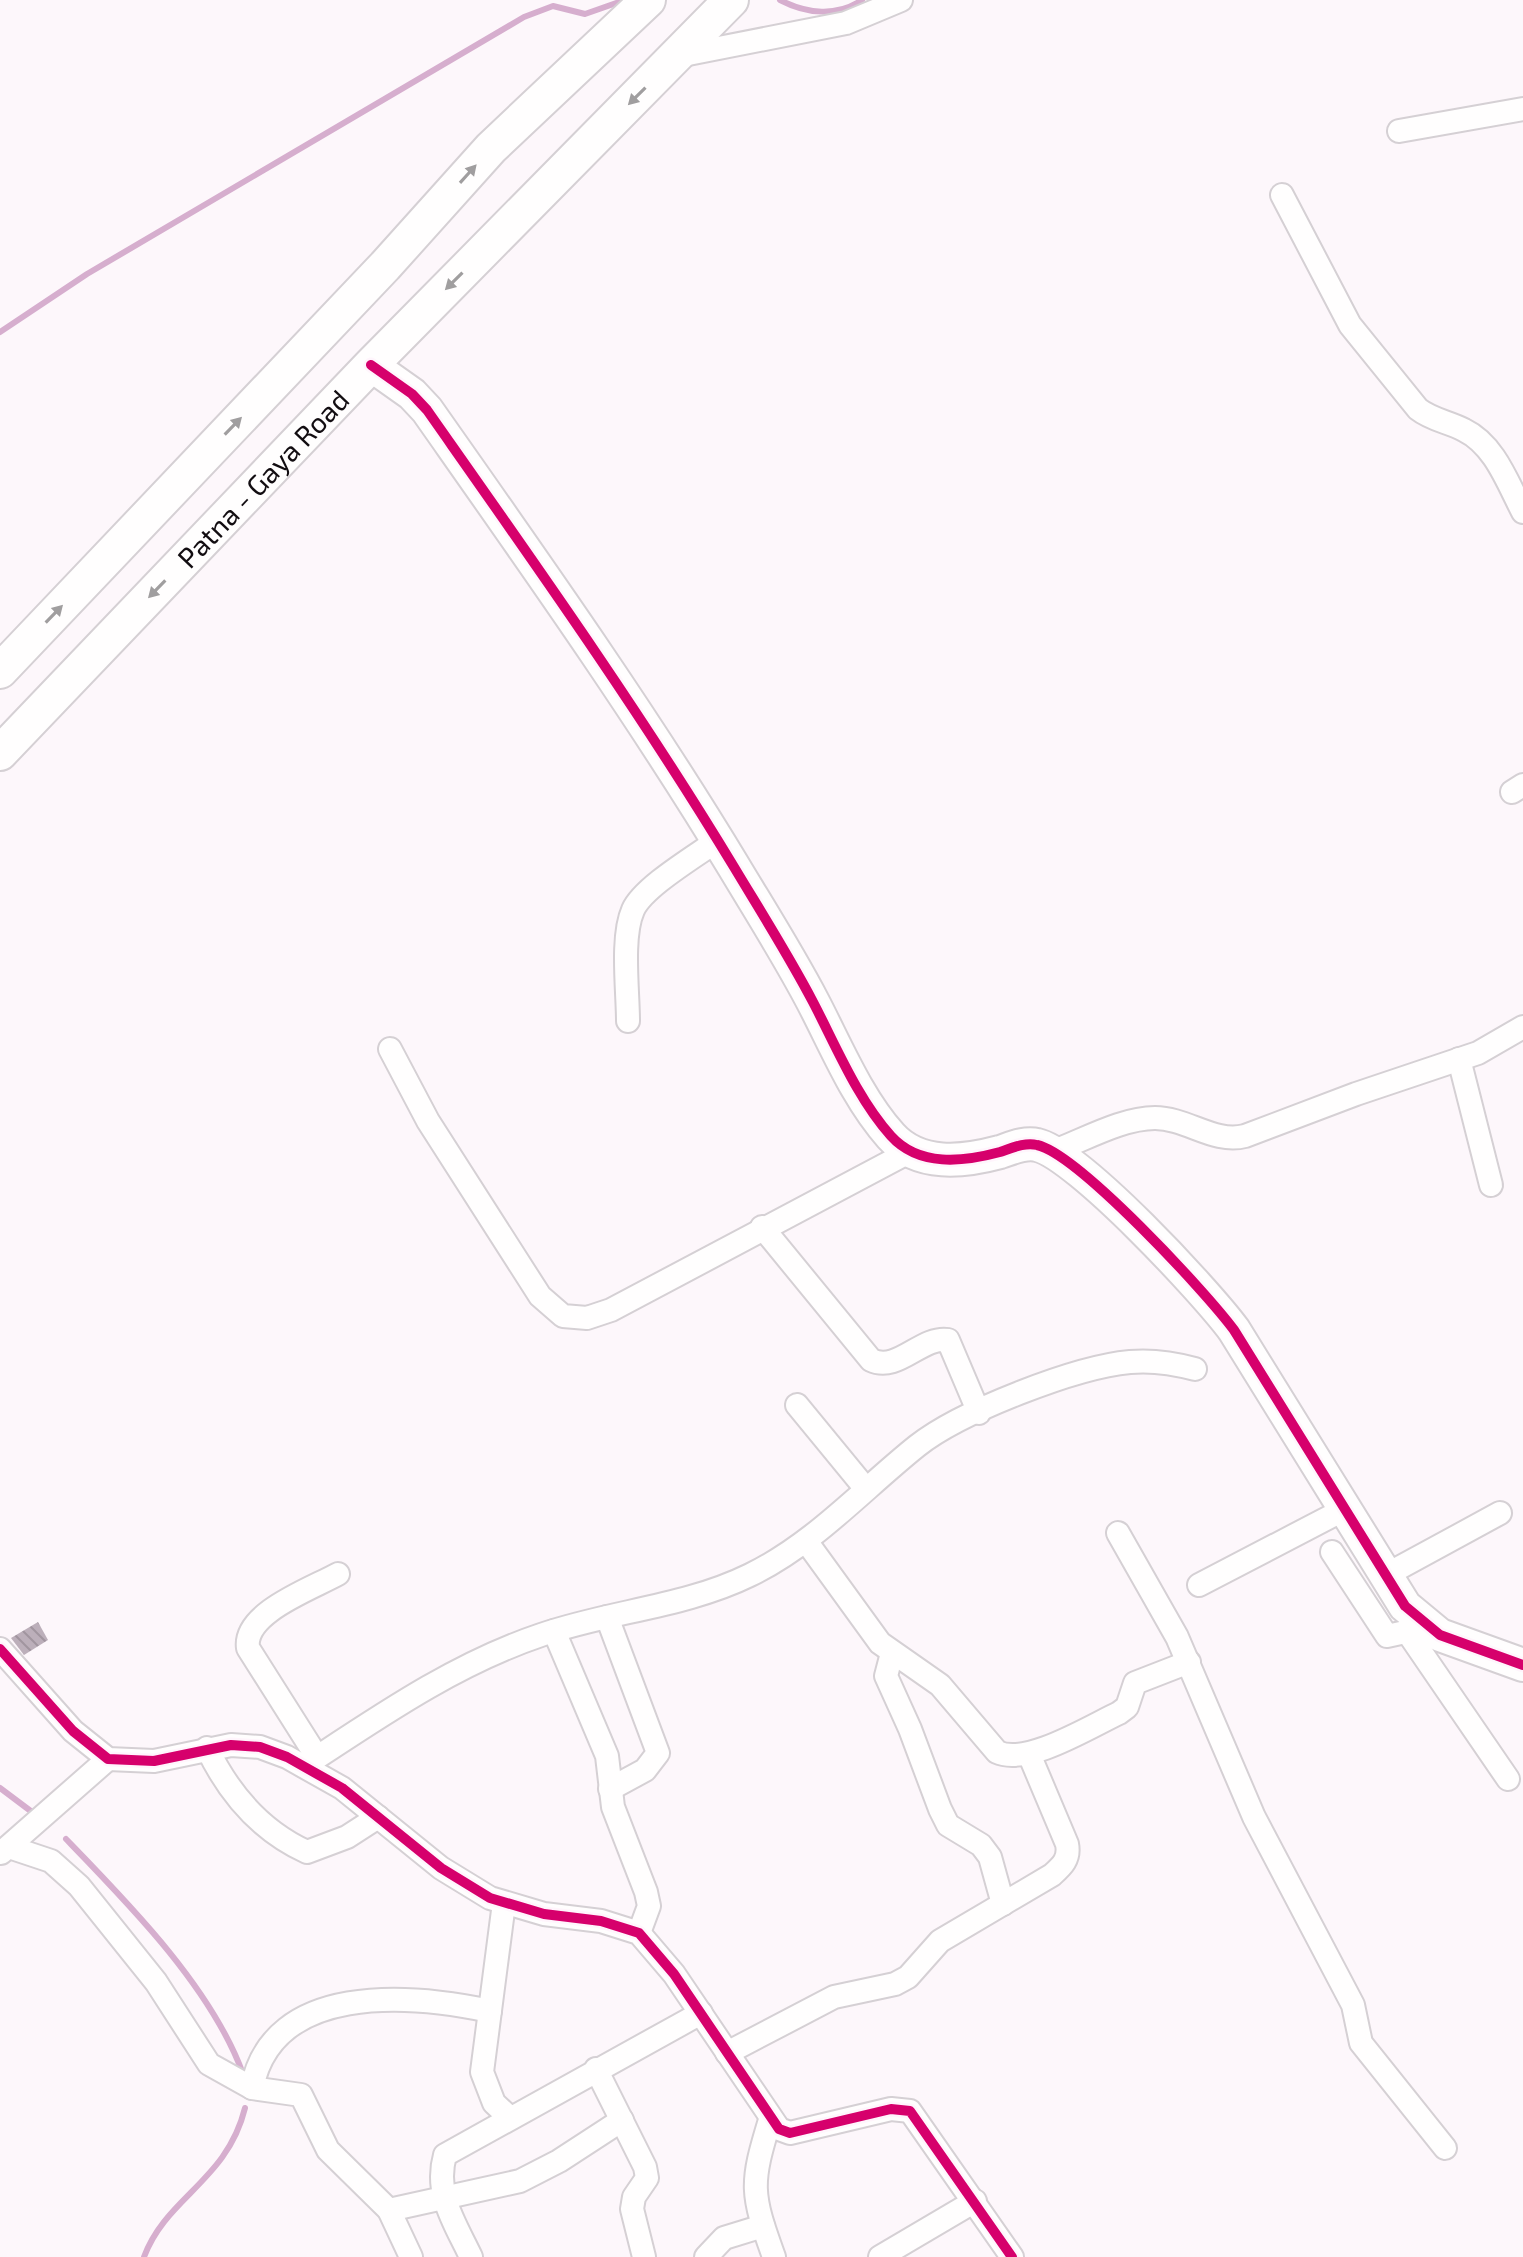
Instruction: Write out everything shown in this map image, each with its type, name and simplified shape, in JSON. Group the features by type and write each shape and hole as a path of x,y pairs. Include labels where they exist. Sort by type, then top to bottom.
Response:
{"main road":[{"path":"0,671 385,266 491,148 648,0"},
{"name":"Patna - Gaya Road","path":"0,753 371,365 731,0"}],"street":[{"path":"677,57 846,23 901,0"},
{"path":"1399,131 1523,109"},
{"path":"1282,195 1363,345 1418,409 1428,417 1466,430 1480,441 1492,454 1523,512"},
{"path":"371,365 412,394 427,410 626,693 794,966 859,1089 891,1136 909,1152 931,1160 978,1158 1027,1144 1054,1151 1106,1194 1217,1308 1386,1575 1508,1779"},
{"path":"628,1021 628,938 633,908 718,840"},
{"path":"1054,1151 1137,1121 1154,1118 1175,1121 1232,1140 1478,1053 1523,1027"},
{"path":"390,1049 428,1121 530,1281 552,1309 563,1316 587,1318 611,1310 762,1227 909,1152"},
{"path":"1459,1059 1491,1185"},
{"path":"762,1227 871,1360 890,1363 933,1340 948,1340 979,1413"},
{"path":"0,1649 73,1731 108,1759 154,1761 231,1745 260,1747 310,1761 402,1702 469,1664 554,1631 730,1584 772,1563 806,1541 920,1443 979,1413 1079,1373 1109,1365 1150,1361 1195,1369"},
{"path":"797,1405 866,1489"},
{"path":"1199,1585 1345,1509"},
{"path":"1386,1575 1500,1513"},
{"path":"1118,1533 1189,1662 1254,1817 1353,2005 1365,2051 1445,2148"},
{"path":"806,1541 867,1627 892,1653 940,1685 997,1752 1007,1756 1029,1754 1119,1713 1127,1707 1135,1683 1189,1662"},
{"path":"1332,1552 1380,1629 1394,1637 1417,1630 1523,1665"},
{"path":"338,1574 272,1609 250,1628 247,1638 248,1648 310,1761 441,1868 504,1903 544,1914 601,1921 639,1933 701,2013 770,2120 790,2133 891,2109 910,2111 1012,2257"},
{"path":"607,1617 658,1753 645,1770 610,1789"},
{"path":"554,1631 607,1756 613,1807 649,1906 639,1933"},
{"path":"892,1653 886,1676 940,1809 948,1825 981,1845 990,1857 1003,1904"},
{"path":"207,1748 243,1807 307,1852 347,1837 378,1817"},
{"path":"727,2053 834,1997 895,1984 908,1977 940,1941 1052,1875 1069,1853 1029,1754"},
{"path":"5,1850 108,1759"},
{"path":"5,1850 51,1861 79,1886 156,1982 209,2064 252,2088 301,2095 328,2150 389,2210 411,2257"},
{"path":"504,1903 482,2072 494,2103 510,2118"},
{"path":"252,2088 258,2064 278,2034 312,2012 354,2003 395,2001 461,2005 490,2011"},
{"path":"471,2257 443,2199 442,2168 445,2155 701,2013"},
{"path":"596,2069 646,2173 632,2209 644,2257"},
{"path":"389,2210 520,2181 559,2161 622,2120"},
{"path":"770,2120 754,2169 754,2188 774,2257"},
{"path":"880,2257 975,2201"},
{"path":"706,2257 724,2238 763,2226"}],"building":[{"path":"38,1622 48,1640 24,1655 11,1638"}],"waterway":[{"path":"0,332 87,274 524,17 553,6 585,14 625,0"},
{"path":"780,0 822,12 842,9 862,0"},
{"path":"0,1788 32,1812"},
{"path":"66,1839 142,1919 190,1979 229,2042 243,2074"},
{"path":"144,2257 167,2219 225,2154 245,2108"}],"cycle path":[{"path":"371,365 412,394 427,410 623,693 765,917 857,1089 891,1136 915,1153 957,1160 1032,1144 1056,1154 1081,1172 1170,1257 1234,1330 1405,1606 1440,1635 1523,1665"},
{"path":"0,1649 73,1731 108,1759 154,1761 231,1745 260,1747 287,1757 342,1788 441,1868 490,1898 544,1914 601,1921 639,1933 674,1974 779,2129 790,2133 891,2109 910,2111 1012,2257"}]}
